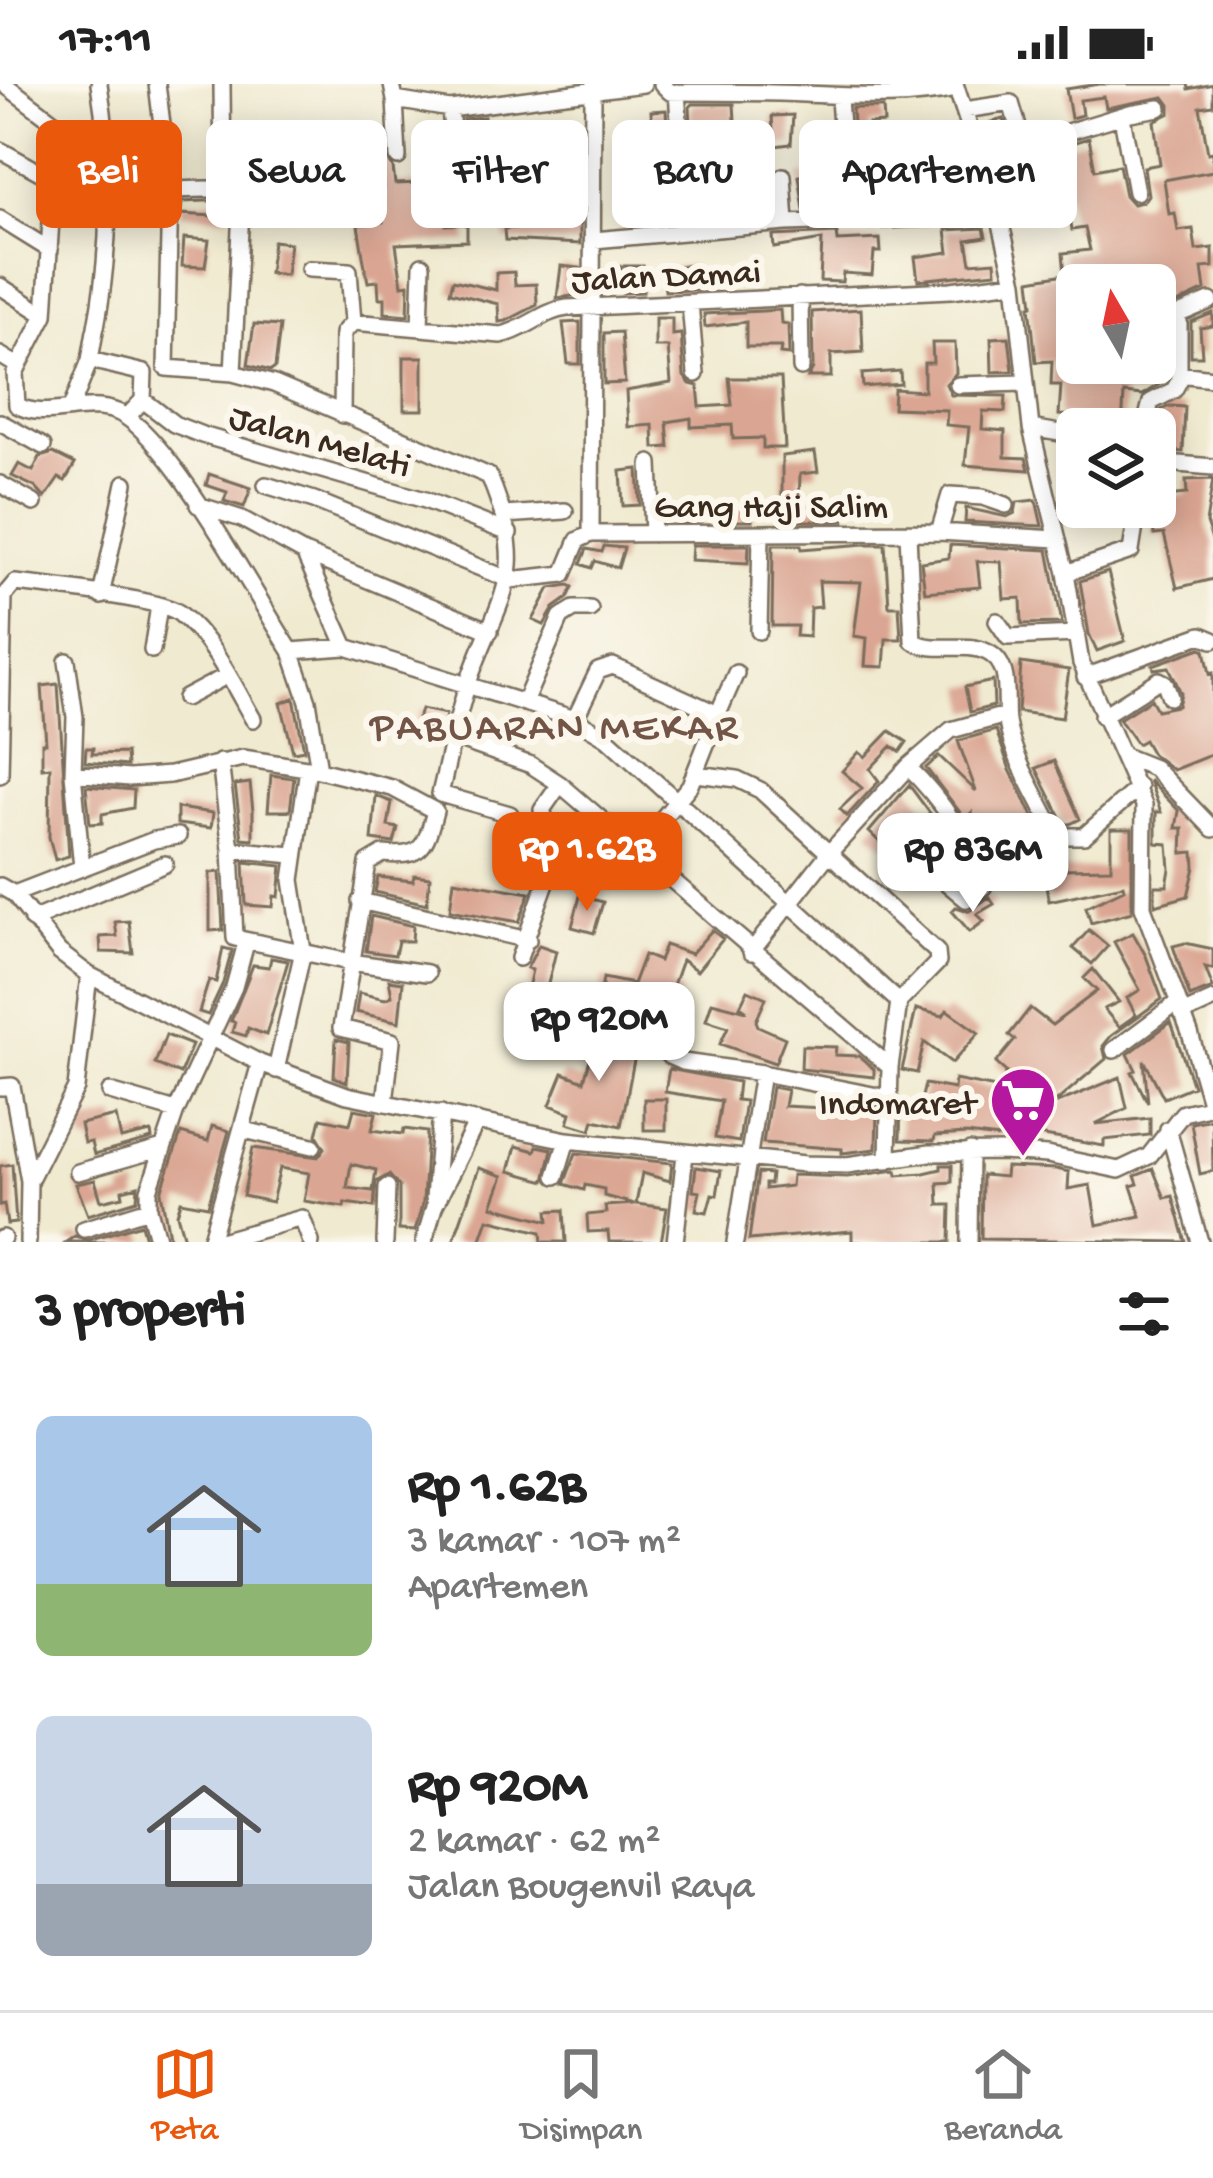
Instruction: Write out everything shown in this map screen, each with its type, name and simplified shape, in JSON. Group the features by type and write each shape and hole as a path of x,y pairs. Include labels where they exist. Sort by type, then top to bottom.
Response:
{"street":[{"path":"4,84 52,120"},
{"path":"99,84 102,120"},
{"path":"157,84 161,120"},
{"path":"509,84 512,103"},
{"path":"398,157 394,92 450,109 644,84"},
{"path":"226,120 228,85"},
{"path":"674,120 670,88 808,89 839,98 911,97 956,86 967,120"},
{"path":"266,485 510,580 564,574 578,540 591,534 593,88"},
{"path":"839,98 841,120"},
{"path":"964,110 1010,102 1022,140 1031,143 1159,108"},
{"path":"450,109 451,120"},
{"path":"1122,117 1136,192"},
{"path":"0,150 36,170"},
{"path":"783,176 786,223"},
{"path":"0,219 50,250"},
{"path":"593,241 799,223"},
{"path":"24,408 17,366 45,315 51,228"},
{"path":"71,407 90,360 103,290 107,228"},
{"path":"169,228 166,368 233,373 274,384 485,472 509,533 510,580 468,685 440,794 510,814"},
{"path":"233,373 240,228"},
{"path":"178,836 154,840 82,868 5,884 58,952 89,975 268,1067 347,1096 567,1141 805,1164 970,1151 1047,1155 1119,1170 1149,1156 1183,1113 1212,1106 1143,907 1144,805 1139,787 1085,677 1031,428 1015,282 1001,228"},
{"path":"421,327 422,265"},
{"path":"310,269 350,271 353,322 343,333 342,415"},
{"name":"Jalan Damai","path":"353,322 502,335 518,332 556,310 951,290 1015,282"},
{"path":"0,286 45,315"},
{"path":"800,296 801,368"},
{"path":"1149,408 1151,402 1174,390 1179,374 1179,314 1210,302"},
{"path":"690,303 696,374"},
{"path":"0,355 17,366"},
{"name":"Jalan Melati","path":"90,360 144,373 142,400 174,424 425,500 509,533"},
{"path":"1179,374 1213,378"},
{"path":"958,386 1025,383"},
{"path":"128,417 142,400"},
{"path":"43,446 3,424 24,408 112,410 128,417 178,469 290,651 308,701 313,769 292,855 292,898 303,950 213,1242"},
{"path":"1031,428 1056,432"},
{"path":"650,463 653,534"},
{"path":"1176,464 1213,467"},
{"path":"101,596 125,483"},
{"path":"0,484 34,503"},
{"path":"939,532 950,495 983,497 1006,505"},
{"path":"198,505 273,532 304,553 490,631"},
{"path":"504,515 565,511"},
{"path":"1066,573 1131,550 1135,528"},
{"name":"Gang Haji Salim","path":"591,534 939,532 1057,539"},
{"path":"908,533 913,641 922,646 989,652 1004,672 1012,738 1057,836"},
{"path":"759,631 761,534"},
{"path":"304,553 346,647"},
{"path":"0,775 4,592 15,583 175,609 228,675 253,719"},
{"path":"152,650 159,606"},
{"path":"524,703 561,617 574,609 590,609"},
{"path":"997,621 1008,637 1077,634"},
{"path":"1085,677 1201,635 1213,640"},
{"path":"290,651 346,647 575,719 607,738 794,902 899,1002"},
{"path":"67,662 75,717 73,773 82,868"},
{"path":"575,719 604,666 718,713"},
{"path":"635,852 696,774 736,673"},
{"path":"184,698 228,675"},
{"path":"1102,716 1160,680 1170,697"},
{"path":"751,952 829,853 908,767 951,730 1006,715"},
{"path":"454,738 531,764 560,784 890,1067"},
{"path":"1124,756 1154,768 1213,829"},
{"path":"73,773 129,778 170,775 243,758 392,788 435,811 427,840 416,853 372,859 360,901 341,1028 392,1041 385,1103"},
{"path":"220,762 235,938 428,973"},
{"path":"908,767 944,809 983,883 970,898 959,895 935,873"},
{"path":"696,774 748,783 937,952 938,962 899,1002 890,1067 888,1160"},
{"path":"519,958 557,852 542,810 560,784"},
{"path":"970,855 1057,836 1084,836 1139,787"},
{"path":"231,849 292,855"},
{"path":"32,920 165,864"},
{"path":"360,901 528,940"},
{"path":"158,1242 149,1190 176,1111 234,987 246,943"},
{"path":"29,1181 76,1088 89,975"},
{"path":"1114,1050 1179,1009 1213,1000"},
{"path":"584,1014 651,1034 683,1063 888,1098"},
{"path":"735,1242 762,1073"},
{"path":"0,1087 12,1086 29,1181 28,1242"},
{"path":"110,1092 176,1111"},
{"path":"434,1207 441,1113"},
{"path":"424,1242 434,1207 477,1121"},
{"path":"1168,1129 1200,1242 1213,1238"},
{"path":"244,1130 313,1146"},
{"path":"556,1176 567,1141"},
{"path":"78,1172 163,1148"},
{"path":"969,1242 970,1151"},
{"path":"674,1242 685,1154"},
{"path":"386,1242 387,1187"},
{"path":"84,1229 149,1209"},
{"path":"213,1242 302,1218 311,1242"}],"building":[{"path":"1100,84 1188,84 1189,89 1213,84 1213,105 1200,107 1208,153 1213,152 1213,171 1164,180 1169,214 1175,213 1178,231 1193,229 1196,250 1213,248 1213,267 1202,268 1205,290 1176,303 1176,264 1064,264 1063,253 1090,250 1085,228 1072,230 1072,228 1077,228 1077,142 1089,138 1095,170 1119,165 1125,195 1133,204 1143,202 1148,195 1144,167 1160,164 1154,121 1170,113 1164,97 1106,108 1104,97 1080,100 1082,115 1071,118 1066,89"},
{"path":"734,104 735,120 691,120 690,107"},
{"path":"852,108 883,108 884,120 853,120"},
{"path":"666,110 667,120 652,120 651,111"},
{"path":"793,115 791,144 775,146 772,116"},
{"path":"387,157 395,184 411,183 411,228 467,228 467,241 396,244 402,285 409,284 408,315 385,313 378,281 368,282 359,228 387,228"},
{"path":"206,201 206,216 182,214 182,202"},
{"path":"580,228 580,244 505,240 504,229"},
{"path":"984,228 986,237 967,240 971,263 995,261 996,272 918,280 915,257 949,252 946,230"},
{"path":"837,233 838,241 880,239 881,252 874,252 872,275 843,273 842,282 820,281 822,240 774,248 773,236"},
{"path":"184,238 209,240 205,267 182,266"},
{"path":"273,241 290,243 286,275 269,273"},
{"path":"692,265 697,283 717,280 719,289 665,291 662,268"},
{"path":"561,266 580,268 580,295 557,298"},
{"path":"621,266 643,266 643,292 622,293"},
{"path":"514,272 515,285 536,284 537,305 506,321 499,322 498,304 450,292 453,280 496,290 496,273"},
{"path":"1056,276 1056,384 1159,384 1142,395 1124,393 1123,408 1059,408 1061,385 1051,385 1052,361 1036,362 1030,280"},
{"path":"861,309 863,352 831,354 831,377 808,377 813,368 812,312"},
{"path":"780,310 781,323 788,324 789,355 780,354 781,347 746,347 746,322 705,327 704,314"},
{"path":"1213,313 1213,326 1200,328 1202,356 1191,356 1191,322"},
{"path":"655,318 672,318 672,335 681,334 684,376 698,386 700,407 732,405 729,378 781,378 785,448 763,448 763,438 733,439 732,425 691,427 691,418 667,422 669,447 654,448 653,425 628,427 626,391 671,383 668,347 655,347"},
{"path":"580,322 580,364 568,364 563,323"},
{"path":"254,324 280,326 271,371 248,365"},
{"path":"621,332 625,383 604,384 604,333"},
{"path":"1009,337 1013,371 992,372 991,338"},
{"path":"932,343 955,343 956,373 946,384 951,395 1006,396 1005,412 983,411 982,429 1005,431 1005,457 1026,458 1029,470 965,465 969,427 946,425 947,410 893,408 894,389 924,391 924,363 933,363"},
{"path":"404,357 423,357 423,410 404,410"},
{"path":"900,371 901,384 863,387 862,374"},
{"path":"1185,407 1183,452 1176,452 1176,408 1166,408"},
{"path":"815,452 818,472 800,474 799,508 844,504 844,521 782,521 782,456"},
{"path":"53,453 75,464 65,481 59,478 45,498 35,487 12,476 19,464 33,471 40,457"},
{"path":"638,469 640,505 623,506 621,471"},
{"path":"209,474 251,488 244,507 224,501 227,492 206,485"},
{"path":"1213,479 1206,523 1213,543 1213,579 1177,588 1164,534 1154,535 1153,528 1176,528 1176,495 1187,494 1186,480"},
{"path":"1036,500 1042,526 965,522 966,508 1007,517 1015,513 1017,502"},
{"path":"715,506 752,506 752,521 715,521"},
{"path":"885,544 889,606 899,606 901,639 886,639 884,667 865,666 867,638 854,636 861,582 819,581 821,607 810,608 809,637 796,636 797,626 772,626 773,545 801,545 802,549"},
{"path":"692,545 749,545 748,563 691,560"},
{"path":"950,545 1048,550 1062,623 1022,624 1021,598 1004,599 1001,562 977,561 980,587 925,592 921,562 949,558"},
{"path":"604,546 624,548 618,568 595,561 592,568 581,564 587,549 602,552"},
{"path":"1108,572 1125,641 1097,651 1089,634 1080,581"},
{"path":"573,587 568,598 554,608 544,625 533,620 550,588"},
{"path":"1201,648 1213,673 1213,754 1173,770 1152,754 1144,740 1137,744 1119,719 1151,699 1157,710 1178,706 1181,693 1169,667 1154,669 1153,665"},
{"path":"1021,663 1069,670 1062,718 1018,712"},
{"path":"993,681 994,706 970,712 965,687"},
{"path":"58,684 69,856 55,860 49,837 50,767 42,768 42,743 46,743 42,686"},
{"path":"294,698 304,750 293,752 281,703"},
{"path":"421,709 446,714 439,745 423,743 425,725 417,723"},
{"path":"996,730 1038,826 1022,830 1020,823 993,830 995,837 984,839 972,812 965,819 926,768 939,756 976,791 958,741"},
{"path":"890,731 907,742 900,752 892,746 870,769 879,781 847,816 840,809 862,788 842,771 859,752 865,757"},
{"path":"86,748 93,748 92,754 126,753 127,766 85,762"},
{"path":"1054,761 1080,819 1070,824 1064,824 1036,768"},
{"path":"271,775 294,778 290,811 268,811"},
{"path":"1149,780 1179,811 1176,828 1183,828 1182,853 1194,852 1195,867 1188,896 1155,905 1155,886 1167,886 1170,869 1168,844 1156,843 1156,812 1161,812"},
{"path":"250,783 253,839 242,838 235,785"},
{"path":"909,785 953,844 958,855 953,860 926,830 912,847 894,833 885,847 869,832"},
{"path":"86,786 134,790 133,808 102,814 102,823 90,824"},
{"path":"376,796 392,802 388,826 398,828 394,843 372,840"},
{"path":"177,808 213,813 211,828 177,824"},
{"path":"1111,829 1132,829 1132,912 1091,923 1086,907 1124,889 1123,885 1049,901 1044,875 1011,885 1006,867 992,871 990,863 1050,848 1057,848 1063,869 1111,868"},
{"path":"244,862 282,866 279,897 274,896 273,907 246,905"},
{"path":"220,872 223,930 210,931 210,873"},
{"path":"414,875 430,877 427,904 375,892 378,877 413,881"},
{"path":"454,880 530,893 519,922 450,910"},
{"path":"580,896 603,902 594,933 572,927"},
{"path":"989,897 994,904 977,914 984,921 970,932 952,911 956,907 969,911"},
{"path":"371,916 413,926 412,941 398,941 395,955 366,951"},
{"path":"129,921 133,953 101,952 100,937 117,936 115,922"},
{"path":"712,930 723,939 697,971 682,960 672,988 681,991 668,1032 652,1021 657,1010 622,1000 620,1010 599,1005 603,978 633,984 644,955 659,961 665,945 691,954"},
{"path":"1089,930 1108,946 1092,964 1073,948"},
{"path":"1133,933 1162,999 1111,1036 1103,1046 1106,1059 1052,1105 1120,1077 1127,1108 1095,1124 1150,1118 1150,1135 1104,1140 1104,1146 1026,1133 1028,1120 1005,1118 999,1138 967,1134 935,1136 934,1141 900,1140 901,1103 920,1105 925,1084 954,1089 955,1080 1001,1089 1006,1072 996,1063 1015,1040 1009,1035 1030,1008 1052,1025 1097,991 1084,978 1093,969 1119,1002 1104,1009 1119,1027 1136,1015 1127,998 1140,990 1114,942"},
{"path":"1185,943 1213,949 1213,969 1205,967 1213,988 1190,997 1173,946"},
{"path":"539,945 556,951 546,992 528,988 532,970 527,968"},
{"path":"223,948 232,950 208,1015 199,1012 209,980 216,982"},
{"path":"271,958 288,961 266,1035 248,1028 246,1036 232,1032 235,1022 231,1021 253,965 269,967"},
{"path":"389,980 403,982 399,1022 356,1012 359,993 385,999 392,996"},
{"path":"748,990 766,998 758,1026 785,1038 775,1063 720,1044 728,1027 706,1020 712,1002 747,1011 740,1006"},
{"path":"916,1009 943,1016 947,1010 979,1033 952,1063 924,1042 917,1073 902,1070"},
{"path":"1171,1022 1193,1086 1164,1098 1144,1060 1148,1103 1128,1054"},
{"path":"598,1030 635,1040 635,1055 621,1126 594,1120 591,1130 568,1123 571,1113 550,1105 563,1073 584,1081"},
{"path":"166,1035 192,1045 180,1074 155,1064"},
{"path":"336,1039 349,1042 347,1082 334,1077"},
{"path":"802,1046 836,1047 835,1055 859,1056 874,1069 874,1077 801,1069"},
{"path":"669,1069 738,1082 736,1100 745,1101 739,1142 715,1138 721,1101 665,1092"},
{"path":"772,1087 787,1090 784,1106 843,1109 843,1101 877,1108 876,1149 842,1153 842,1149 763,1143"},
{"path":"644,1099 666,1099 666,1130 644,1130"},
{"path":"354,1109 376,1113 372,1130 427,1132 423,1202 415,1231 399,1230 399,1186 389,1175 376,1182 374,1207 304,1201 309,1173 280,1168 272,1202 243,1196 253,1148 318,1157 325,1148 317,1135 321,1118 350,1124","holes":["351,1164 376,1170 373,1191 347,1188"]},
{"path":"116,1116 121,1139 151,1132 152,1139 94,1155 91,1142 84,1143 80,1124"},
{"path":"1212,1119 1213,1171 1200,1174 1191,1123"},
{"path":"212,1126 229,1131 208,1206 181,1201 177,1214 185,1242 170,1242 161,1192 181,1133 208,1141"},
{"path":"516,1146 552,1149 545,1181 509,1171"},
{"path":"576,1153 672,1163 670,1181 642,1173 636,1204 667,1208 661,1242 609,1242 608,1231 588,1232 587,1215 606,1213 605,1206 634,1204 604,1196 604,1189 564,1184"},
{"path":"12,1164 16,1223 7,1224 4,1204 0,1205 0,1166"},
{"path":"941,1165 952,1165 952,1182 938,1183 939,1205 951,1205 950,1242 852,1242 852,1231 749,1240 758,1173 771,1174 765,1189 791,1186 792,1175 847,1177 896,1170 897,1175 924,1173 941,1169"},
{"path":"696,1167 721,1171 717,1195 712,1194 707,1212 696,1210 700,1192 693,1191"},
{"path":"1006,1167 1069,1172 1068,1189 1090,1185 1097,1225 1141,1216 1131,1186 1138,1184 1135,1176 1153,1169 1165,1198 1173,1196 1186,1242 981,1239 982,1175 1005,1177"},
{"path":"479,1168 503,1176 492,1206 549,1221 548,1211 564,1210 566,1242 542,1242 541,1232 488,1219 480,1242 453,1242"},
{"path":"95,1180 101,1201 123,1196 122,1190 138,1186 137,1200 88,1215 76,1184"},
{"path":"141,1224 146,1242 66,1242 75,1236 88,1240"}],"place":[{"name":"Indomaret","path":"1023,1159"}],"district":[{"name":"PABUARAN MEKAR","path":"555,723"}]}
